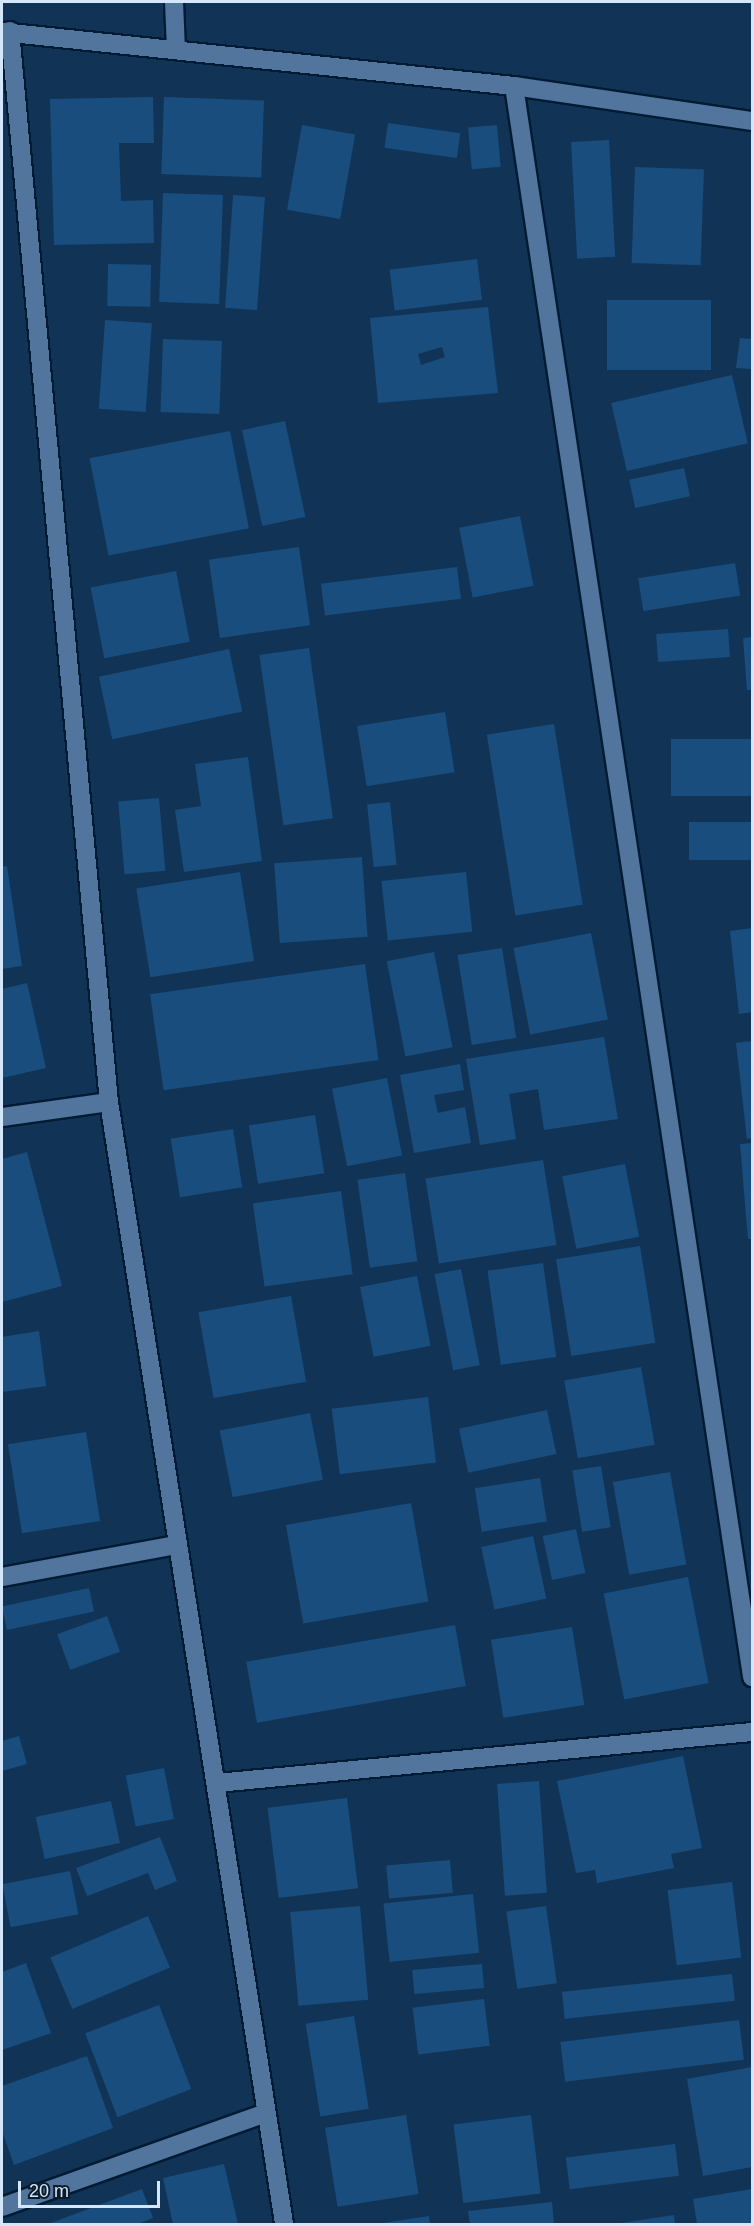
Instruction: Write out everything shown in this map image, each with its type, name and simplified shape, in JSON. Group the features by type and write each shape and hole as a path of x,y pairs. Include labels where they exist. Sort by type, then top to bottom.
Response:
{"street":[{"path":"174,2 176,49"},
{"path":"284,2224 217,1783 176,1545 110,1102 6,32 514,86 753,121"},
{"path":"514,86 753,1677"},
{"path":"2,1117 110,1102"},
{"path":"2,1577 176,1545"},
{"path":"217,1783 753,1732"},
{"path":"2,2207 266,2113"}],"building":[{"path":"153,97 154,143 119,143 121,201 153,200 154,243 54,245 50,99"},
{"path":"164,97 264,100 261,177 161,174"},
{"path":"388,123 460,133 457,158 385,148"},
{"path":"302,125 355,134 340,219 287,210"},
{"path":"497,125 501,167 472,169 468,128"},
{"path":"609,140 615,257 577,259 571,142"},
{"path":"635,167 704,169 701,265 632,263"},
{"path":"163,193 223,195 219,304 159,302"},
{"path":"233,195 265,197 257,310 225,308"},
{"path":"477,259 482,300 395,310 390,270"},
{"path":"108,264 151,265 150,307 107,306"},
{"path":"607,300 711,300 711,370 607,370"},
{"path":"488,307 498,393 378,403 370,318","holes":["442,347 445,357 421,365 418,354"]},
{"path":"105,320 152,323 146,412 99,409"},
{"path":"740,338 752,339 752,369 736,368"},
{"path":"163,339 222,341 219,414 160,412"},
{"path":"732,375 748,443 627,471 611,403"},
{"path":"285,421 305,517 262,526 242,430"},
{"path":"230,431 249,528 109,555 90,458"},
{"path":"684,468 690,496 635,508 629,480"},
{"path":"520,516 534,586 473,598 459,528"},
{"path":"299,547 310,625 220,638 209,560"},
{"path":"735,563 740,596 643,611 638,578"},
{"path":"457,567 461,599 325,615 321,584"},
{"path":"176,571 190,642 104,658 91,588"},
{"path":"728,629 730,657 658,662 656,634"},
{"path":"752,637 752,690 747,690 743,638"},
{"path":"309,648 333,818 283,825 259,655"},
{"path":"229,649 242,712 112,739 99,677"},
{"path":"445,712 455,772 367,786 357,726"},
{"path":"554,724 583,905 515,915 487,735"},
{"path":"671,739 752,739 752,796 671,796"},
{"path":"248,757 262,861 184,872 175,810 201,806 195,764"},
{"path":"159,798 165,871 125,874 118,802"},
{"path":"390,802 397,865 374,867 367,804"},
{"path":"689,822 752,822 752,860 689,860"},
{"path":"362,857 368,937 280,943 274,863"},
{"path":"7,866 22,966 2,969 2,867"},
{"path":"240,872 254,961 150,977 136,888"},
{"path":"466,872 472,932 388,941 381,881"},
{"path":"752,928 752,1012 739,1014 730,931"},
{"path":"591,933 608,1019 530,1034 513,948"},
{"path":"502,948 516,1038 472,1045 458,955"},
{"path":"434,952 453,1047 405,1056 387,961"},
{"path":"365,964 378,1060 164,1090 150,994"},
{"path":"27,983 46,1068 2,1078 2,989"},
{"path":"604,1037 618,1119 544,1130 538,1089 509,1094 516,1139 480,1145 466,1059"},
{"path":"752,1041 752,1138 747,1139 736,1043"},
{"path":"460,1064 464,1090 434,1095 438,1113 465,1107 471,1143 414,1153 400,1075"},
{"path":"387,1078 402,1156 347,1166 332,1089"},
{"path":"315,1115 324,1173 258,1184 249,1125"},
{"path":"233,1129 242,1187 180,1197 171,1139"},
{"path":"752,1143 752,1239 748,1239 740,1144"},
{"path":"27,1152 62,1286 2,1302 2,1159"},
{"path":"543,1160 556,1245 439,1264 425,1179"},
{"path":"625,1164 639,1237 576,1249 562,1176"},
{"path":"405,1173 417,1261 370,1268 357,1180"},
{"path":"341,1191 353,1274 265,1287 253,1203"},
{"path":"640,1246 655,1343 571,1356 556,1259"},
{"path":"543,1263 556,1357 501,1365 488,1271"},
{"path":"461,1269 480,1365 453,1370 434,1274"},
{"path":"417,1276 431,1346 374,1357 360,1287"},
{"path":"291,1296 306,1382 214,1398 198,1312"},
{"path":"39,1331 46,1386 2,1392 2,1337"},
{"path":"641,1367 655,1445 578,1458 564,1381"},
{"path":"428,1397 436,1463 340,1474 332,1409"},
{"path":"547,1410 556,1454 468,1473 459,1429"},
{"path":"310,1413 323,1480 233,1497 220,1431"},
{"path":"86,1432 100,1521 22,1533 8,1444"},
{"path":"601,1466 611,1527 582,1532 572,1471"},
{"path":"670,1472 686,1565 629,1575 613,1482"},
{"path":"540,1478 547,1521 482,1532 475,1488"},
{"path":"411,1503 428,1601 303,1624 286,1525"},
{"path":"576,1529 585,1573 552,1580 543,1536"},
{"path":"533,1536 546,1599 494,1610 481,1547"},
{"path":"688,1577 709,1683 624,1699 604,1593"},
{"path":"89,1588 94,1611 7,1630 2,1606"},
{"path":"107,1616 120,1652 70,1670 57,1634"},
{"path":"455,1625 466,1686 257,1723 246,1662"},
{"path":"572,1627 584,1705 503,1718 491,1640"},
{"path":"19,1736 27,1764 2,1771 2,1741"},
{"path":"683,1756 702,1848 671,1854 674,1868 597,1883 595,1870 576,1873 557,1781"},
{"path":"164,1768 174,1819 136,1826 126,1775"},
{"path":"539,1781 547,1893 505,1896 497,1784"},
{"path":"347,1798 358,1888 279,1898 268,1808"},
{"path":"111,1801 120,1843 45,1859 36,1817"},
{"path":"160,1837 177,1881 155,1890 148,1873 87,1896 76,1868"},
{"path":"450,1860 453,1893 389,1898 386,1866"},
{"path":"70,1871 78,1914 11,1927 2,1884"},
{"path":"732,1882 741,1957 677,1965 667,1890"},
{"path":"473,1894 479,1953 390,1962 383,1903"},
{"path":"360,1906 368,2000 298,2006 290,1912"},
{"path":"546,1906 557,1983 517,1989 506,1912"},
{"path":"148,1916 170,1968 72,2009 50,1957"},
{"path":"26,1963 51,2033 2,2050 2,1972"},
{"path":"482,1964 484,1988 414,1994 412,1970"},
{"path":"732,1974 735,2001 565,2019 562,1992"},
{"path":"484,1999 490,2046 418,2054 413,2008"},
{"path":"159,2005 191,2089 118,2117 85,2033"},
{"path":"354,2016 369,2109 320,2117 306,2024"},
{"path":"739,2020 744,2060 565,2082 560,2042"},
{"path":"87,2056 113,2128 14,2165 2,2131 2,2086"},
{"path":"752,2067 752,2167 703,2176 687,2079"},
{"path":"406,2115 419,2194 338,2207 325,2128"},
{"path":"531,2115 541,2193 463,2203 454,2125"},
{"path":"675,2144 679,2176 570,2189 566,2157"},
{"path":"224,2164 238,2224 173,2224 163,2178"},
{"path":"142,2189 153,2218 137,2224 48,2224"},
{"path":"752,2189 752,2224 697,2224 693,2199"},
{"path":"552,2202 554,2224 470,2224 468,2211"},
{"path":"674,2215 675,2224 621,2224 621,2223"},
{"path":"429,2216 430,2224 383,2224 383,2223"}]}
